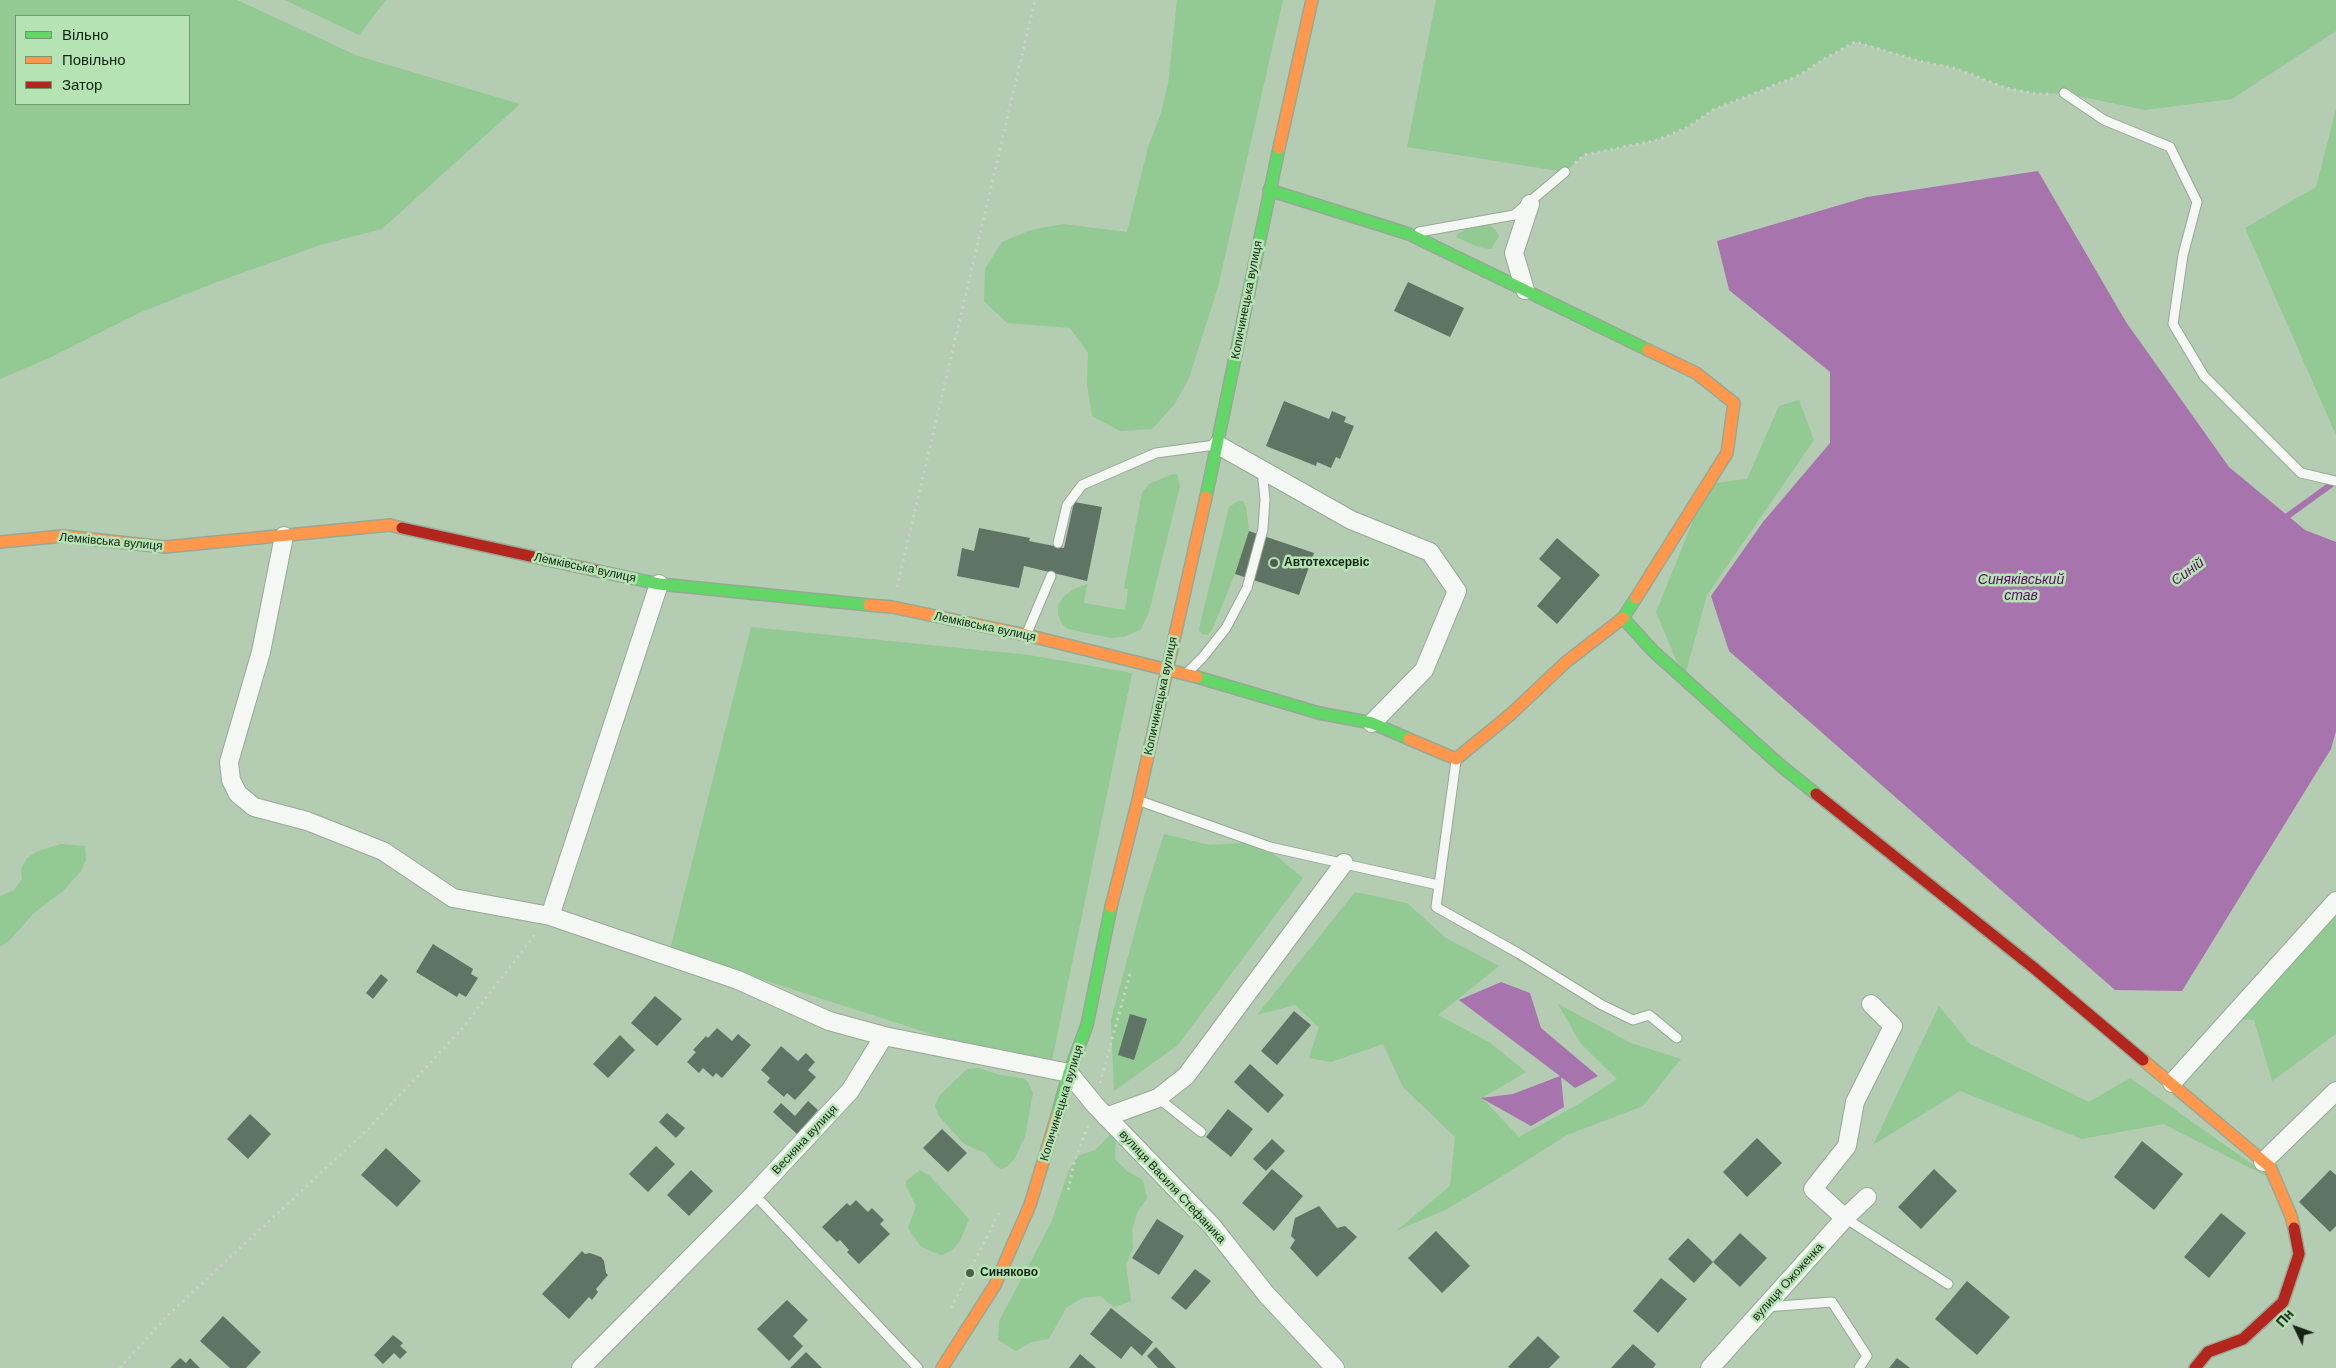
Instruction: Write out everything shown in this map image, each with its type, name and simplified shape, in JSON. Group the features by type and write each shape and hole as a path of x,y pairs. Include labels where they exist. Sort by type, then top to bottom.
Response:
{"street":[{"name":"Копичинецька вулиця","path":"942,1368 995,1285 1026,1214 1046,1155 1069,1072 1086,1025 1115,890 1138,800 1218,445 1269,190 1312,0"},
{"path":"1269,190 1409,234 1696,373 1734,403 1727,453 1623,618 1566,662 1511,714 1456,758"},
{"path":"1525,290 1514,253 1530,204"},
{"path":"1218,445 1262,468 1351,520 1430,552 1457,591 1424,670 1372,723"},
{"name":"Лемківська вулиця","path":"0,542 63,536 165,547 390,525 659,584 892,607 1026,635 1186,674 1319,713 1372,723 1456,758"},
{"path":"284,536 261,652 229,762 231,780 238,794 254,807 307,820 383,851 453,898 550,916 738,980 829,1022 884,1036 1069,1072"},
{"path":"550,916 659,584"},
{"path":"1623,618 1653,651 1780,765 2034,968 2270,1167 2290,1216 2299,1254 2283,1302 2243,1339 2208,1352 2194,1368"},
{"path":"1106,1117 1158,1098 1186,1076 1344,863"},
{"path":"2172,1083 2336,901"},
{"path":"1845,1218 1813,1188 1847,1146 1855,1102 1893,1026 1871,1004"},
{"name":"Весняна вулиця","path":"581,1368 754,1194 850,1092 884,1036"},
{"name":"вулиця Василя Стефаника","path":"1069,1072 1106,1117 1212,1226 1266,1294 1335,1368"},
{"path":"2263,1162 2336,1090"},
{"name":"вулиця Ожоженка","path":"1710,1368 1845,1218 1867,1197"}],"lane":[{"path":"2064,94 2104,120 2170,147 2196,202 2183,255 2173,324 2204,376 2301,473 2336,481"},
{"path":"1409,234 1514,215 1530,204 1565,172"},
{"path":"1058,543 1067,505 1082,485 1156,453 1218,445"},
{"path":"1186,674 1203,658 1226,628 1247,588 1263,529 1262,468"},
{"path":"1026,635 1051,576"},
{"path":"1456,758 1436,907 1518,953 1602,1005 1633,1020 1649,1015 1677,1038"},
{"path":"1138,800 1270,847 1438,885"},
{"path":"1158,1098 1201,1132"},
{"path":"754,1194 918,1368"},
{"path":"1845,1218 1948,1284"},
{"path":"1766,1307 1832,1302 1867,1356 1859,1368"}],"path":[{"path":"892,607 1035,0"},
{"path":"1565,172 1584,155 1658,140 1688,127 1713,110 1800,75 1824,59 1856,42 1892,51 1919,61 1957,69 2006,88 2037,94 2064,94"},
{"path":"120,1368 167,1316 368,1129 461,1030 550,916"},
{"path":"950,1311 1002,1207"}],"green space":[{"path":"0,0 237,0 358,56 520,104 382,229 320,245 214,283 139,313 47,359 0,379"},
{"path":"285,0 386,0 359,35"},
{"path":"1177,0 1283,0 1218,287 1189,378 1174,405 1152,429 1120,431 1092,416 1087,385 1088,353 1070,328 1007,323 984,301 985,269 1002,242 1031,230 1063,224 1127,232 1148,147 1160,116 1168,85"},
{"path":"1436,0 2336,0 2336,31 2232,99 2145,110 2064,93 2037,94 2006,88 1957,69 1919,61 1856,42 1824,59 1800,75 1713,110 1688,127 1658,140 1584,155 1565,172 1407,147"},
{"path":"2336,109 2336,435 2245,228 2316,187"},
{"path":"1477,223 1486,223 1495,229 1499,236 1491,249 1478,247 1456,237 1457,234"},
{"path":"1799,400 1814,440 1707,595 1684,679 1656,612 1708,484 1747,479 1779,406"},
{"path":"1177,474 1180,486 1149,612 1141,629 1124,637 1111,638 1068,629 1062,624 1058,614 1058,606 1063,597 1072,590 1087,584 1084,603 1125,610 1128,589 1124,588 1142,493 1149,484"},
{"path":"1238,501 1243,501 1246,507 1249,531 1235,574 1212,630 1207,635 1202,634 1199,630 1201,620 1229,507"},
{"path":"751,627 1029,655 1132,673 1051,1065 947,1039 670,950"},
{"path":"1164,834 1209,845 1259,842 1303,878 1178,1045 1114,1091 1111,1020 1144,897"},
{"path":"61,844 85,846 86,860 81,871 64,890 33,914 9,941 0,947 0,896 14,890 22,879 21,869 27,858 38,851"},
{"path":"1355,892 1407,903 1446,938 1499,966 1438,1015 1489,1042 1526,1072 1482,1098 1519,1137 1577,1105 1617,1079 1581,1044 1558,1004 1631,1043 1681,1059 1643,1106 1567,1135 1445,1210 1396,1231 1450,1186 1455,1137 1403,1087 1383,1044 1331,1062 1309,1058 1319,1027 1295,1005 1257,1015"},
{"path":"2336,901 2336,1034 2272,1081 2254,1020 2230,1019"},
{"path":"1939,1006 1970,1044 2089,1102 2130,1078 2276,1181 2163,1124 2082,1139 1960,1091 1873,1145"},
{"path":"979,1068 1000,1075 1023,1078 1028,1082 1033,1093 1025,1136 1015,1158 1007,1167 1001,1169 985,1153 964,1144 939,1116 935,1106 939,1096 967,1069"},
{"path":"1116,1129 1115,1159 1127,1171 1143,1180 1147,1198 1137,1213 1132,1230 1133,1248 1126,1265 1131,1301 1114,1307 1100,1296 1082,1298 1066,1308 1049,1339 1031,1342 1016,1351 998,1340 999,1321 1051,1223 1068,1172 1078,1156 1095,1150"},
{"path":"920,1170 930,1176 969,1219 960,1241 951,1251 941,1255 921,1247 908,1228 916,1206 906,1186 906,1181"}],"water":[{"name":"Синяківський став","path":"2038,171 2126,322 2229,467 2305,530 2336,542 2336,731 2331,749 2182,991 2115,990 1729,651 1711,596 1763,522 1830,443 1830,372 1729,290 1717,241 1867,197"},
{"path":"1501,982 1530,993 1541,1028 1598,1076 1575,1088 1561,1077 1564,1107 1531,1126 1481,1098 1513,1094 1560,1076 1459,1000"}],"building":[{"path":"1408,282 1464,308 1450,337 1394,311"},
{"path":"1284,401 1329,419 1332,411 1346,417 1344,422 1354,426 1340,459 1336,457 1331,468 1317,462 1316,466 1266,446"},
{"path":"1074,502 1102,507 1087,581 1024,566 1019,588 957,576 962,548 974,551 979,528 1030,538 1029,541 1064,548"},
{"name":"Автотехсервіс","path":"1249,531 1314,553 1299,595 1235,574"},
{"path":"1557,538 1600,575 1557,624 1537,606 1561,578 1539,559"},
{"path":"433,944 473,969 471,974 478,978 466,997 459,993 457,997 416,972"},
{"path":"381,974 388,980 373,999 366,993"},
{"path":"655,996 682,1019 657,1046 631,1023"},
{"path":"1294,1011 1311,1025 1277,1065 1261,1051"},
{"path":"1130,1014 1147,1019 1134,1060 1118,1055"},
{"path":"717,1028 732,1041 738,1034 751,1045 722,1078 716,1073 713,1077 703,1068 699,1073 687,1062 696,1052 693,1050 706,1036 708,1038"},
{"path":"620,1035 635,1050 608,1078 593,1064"},
{"path":"781,1046 798,1061 806,1053 815,1062 808,1070 816,1077 795,1100 787,1093 784,1097 767,1082 770,1078 761,1070"},
{"path":"1250,1064 1284,1095 1268,1113 1234,1082"},
{"path":"808,1101 818,1110 797,1134 773,1112 781,1103 795,1116"},
{"path":"1228,1109 1253,1129 1231,1157 1206,1137"},
{"path":"667,1113 685,1128 676,1138 659,1122"},
{"path":"250,1114 271,1134 248,1159 227,1139"},
{"path":"942,1129 967,1153 948,1172 923,1148"},
{"path":"1757,1138 1782,1163 1747,1197 1723,1172"},
{"path":"1272,1139 1285,1151 1266,1171 1253,1159"},
{"path":"2142,1141 2183,1174 2154,1210 2114,1177"},
{"path":"656,1146 675,1164 648,1192 629,1174"},
{"path":"386,1148 421,1181 397,1207 361,1175"},
{"path":"1272,1169 1303,1196 1274,1231 1242,1203"},
{"path":"1934,1169 1957,1191 1921,1229 1898,1207"},
{"path":"691,1170 713,1191 689,1216 667,1195"},
{"path":"2330,1170 2336,1175 2336,1226 2330,1232 2299,1202"},
{"path":"856,1200 868,1212 872,1208 884,1220 880,1224 890,1234 859,1264 847,1252 849,1250 840,1240 837,1242 822,1227 847,1203 850,1206"},
{"path":"1319,1206 1337,1228 1345,1226 1357,1237 1317,1277 1290,1248 1295,1240 1291,1236 1295,1218"},
{"path":"2221,1213 2246,1233 2209,1278 2184,1257"},
{"path":"1157,1219 1184,1236 1159,1275 1132,1258"},
{"path":"1436,1231 1470,1266 1442,1293 1408,1258"},
{"path":"1740,1233 1767,1258 1740,1287 1713,1262"},
{"path":"1688,1238 1713,1262 1694,1283 1668,1259"},
{"path":"582,1251 585,1254 590,1253 601,1257 608,1275 596,1289 598,1292 592,1300 589,1297 569,1319 542,1294"},
{"path":"1195,1269 1211,1281 1186,1310 1171,1298"},
{"path":"1661,1278 1687,1299 1658,1333 1633,1311"},
{"path":"1967,1281 2010,1317 1977,1355 1935,1319"},
{"path":"787,1300 808,1320 793,1336 803,1346 789,1361 757,1329"},
{"path":"1111,1308 1153,1342 1142,1356 1131,1346 1121,1359 1090,1334"},
{"path":"223,1316 261,1352 246,1368 230,1368 200,1341"},
{"path":"393,1335 403,1343 400,1346 407,1352 400,1359 394,1353 383,1364 374,1355"},
{"path":"1538,1336 1560,1357 1549,1368 1508,1367"},
{"path":"1633,1344 1656,1364 1653,1368 1611,1368"},
{"path":"1156,1347 1176,1368 1158,1368 1147,1356"},
{"path":"806,1352 822,1368 790,1368"},
{"path":"1080,1354 1094,1366 1096,1368 1069,1368"},
{"path":"180,1358 186,1363 190,1358 200,1368 170,1368"},
{"path":"1897,1358 1910,1368 1889,1368"}],"waterway":[{"name":"Синій","path":"2282,520 2336,481"}],"traffic: fast":[{"path":"1206,497 1279,148"},
{"path":"1269,190 1409,234 1648,350"},
{"path":"598,571 659,584 869,605"},
{"path":"1636,598 1623,618 1653,651 1780,765 1816,794"},
{"path":"1197,677 1319,713 1372,723 1409,739"},
{"path":"1057,1116 1069,1073 1087,1025 1111,907"}],"traffic: slow":[{"path":"1279,148 1312,0"},
{"path":"1636,598 1727,453 1734,403 1696,373 1648,350"},
{"path":"1111,907 1138,800 1206,497"},
{"path":"0,542 63,536 165,547 390,525 402,528"},
{"path":"869,605 892,607 1026,635 1197,677"},
{"path":"1409,739 1456,759 1511,714 1566,662 1623,618"},
{"path":"2143,1060 2270,1167 2291,1216 2294,1228"},
{"path":"942,1368 995,1285 1030,1205 1057,1116"}],"traffic: jam":[{"path":"402,528 598,571"},
{"path":"1816,794 2034,968 2143,1060"},
{"path":"2195,1368 2208,1352 2243,1339 2283,1302 2299,1254 2294,1228"}],"place":[{"name":"Автотехсервіс","path":"1274,563"},
{"name":"Синяково","path":"970,1273"}]}
